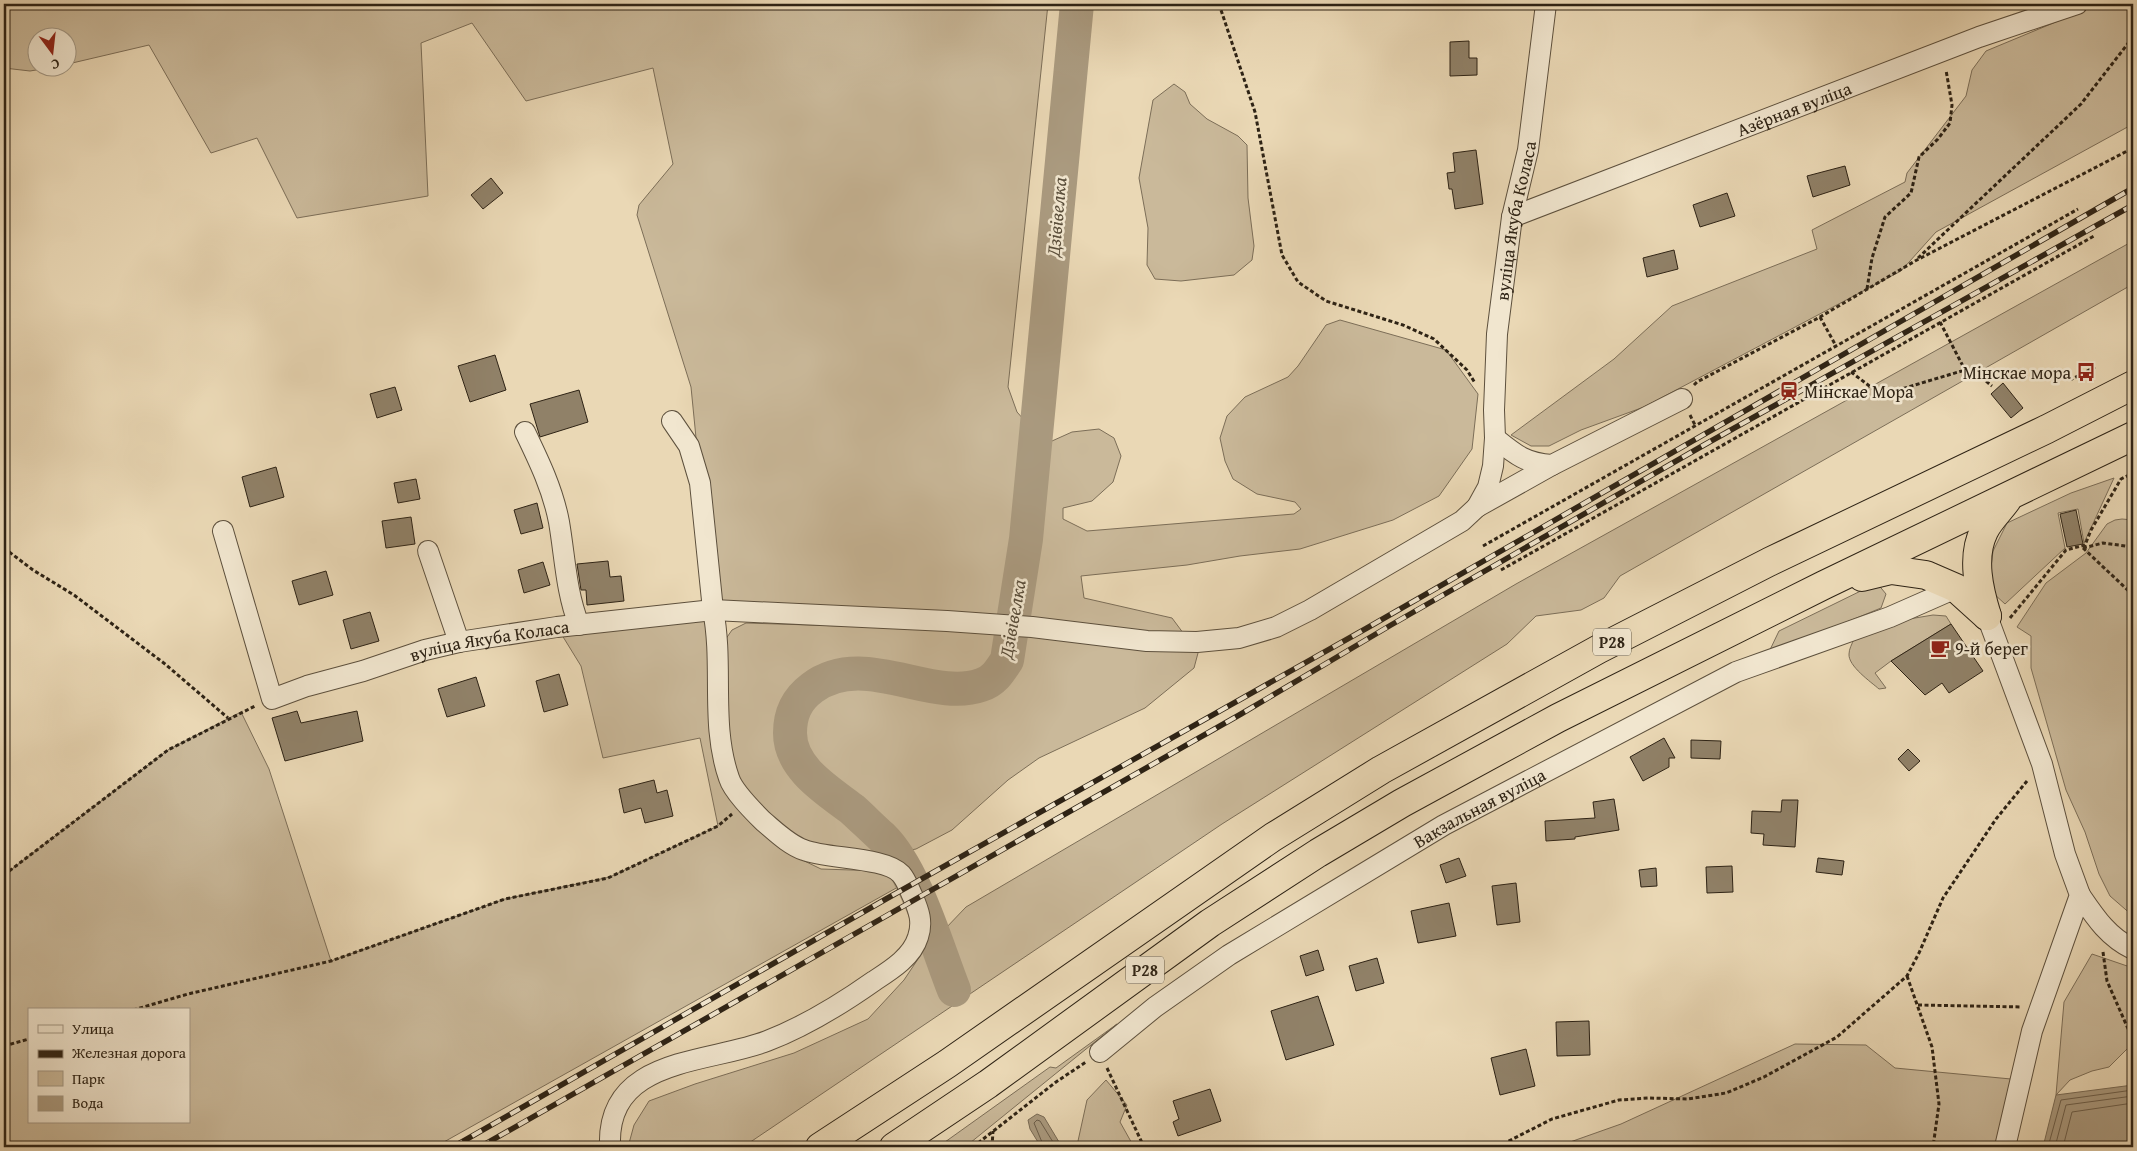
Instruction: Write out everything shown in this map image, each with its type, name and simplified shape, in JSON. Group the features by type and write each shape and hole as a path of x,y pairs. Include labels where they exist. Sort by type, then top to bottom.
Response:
{"highway":[{"name":"Р28","path":"820,1147 947,1064 1273,838 1381,770 1599,649 1769,562 2055,425 2133,385"},
{"name":"Р28","path":"894,1147 988,1084 1210,924 1318,853 1402,802 1558,718 2133,436"},
{"path":"1991,626 1978,587 1979,546 1984,531 2010,496"},
{"path":"1824,586 1891,570 1926,575 1956,588 1991,626"}],"street":[{"name":"вуліца Якуба Коласа","path":"272,699 307,686 363,671 425,650 458,642 579,625 713,610 988,624 1146,642 1197,642 1239,638 1276,627 1310,610 1462,521 1477,507 1488,487 1493,466 1495,438 1494,410 1497,334 1512,217 1528,150 1546,4"},
{"name":"Азёрная вуліца","path":"1512,217 1979,38 2077,4"},
{"path":"1477,507 1552,465 1682,399"},
{"path":"610,1147 609,1131 613,1114 636,1082 658,1071 691,1060 765,1042 803,1026 841,1004 889,971 913,949 919,936 921,918 919,910 900,873 891,867 876,863 803,850 788,842 762,820 729,780 719,733 716,630 700,483 689,446 672,421"},
{"path":"525,432 550,486 559,521 570,603 579,625"},
{"path":"1495,438 1519,457 1534,464 1552,465"},
{"path":"223,531 272,699"},
{"path":"428,551 458,642"},
{"name":"Вакзальная вуліца","path":"1100,1052 1155,1008 1229,955 1444,825 1736,672 1890,617 1956,588"},
{"path":"1991,626 2042,764 2065,854 2080,895 2099,924 2125,945 2133,949"},
{"path":"2006,1147 2032,1031 2080,895"}],"path":[{"path":"1219,4 1255,112 1282,255 1298,282 1326,301 1403,325 1434,339 1467,370 1494,410"},
{"path":"1915,261 2081,104 2133,37"},
{"path":"1867,290 1872,258 1885,217 1911,194 1919,157 1938,139 1950,123 1952,105 1943,52"},
{"path":"1682,399 1697,382 1820,317 1915,261 2133,148"},
{"path":"1483,546 2078,209"},
{"path":"1501,570 2094,236"},
{"path":"1820,317 1836,346"},
{"path":"1940,322 1965,370"},
{"path":"1851,372 1872,388 1881,391 1894,391 1965,370 2072,379 2095,367"},
{"path":"1975,372 1992,386"},
{"path":"1991,626 2066,550 2085,545 2091,530 2121,479 2133,473"},
{"path":"2075,548 2102,543 2133,547"},
{"path":"4,548 33,570 74,595 165,664 228,718"},
{"path":"2083,548 2133,595"},
{"path":"4,875 168,750 228,718 272,699"},
{"path":"1496,1147 1552,1119 1619,1100 1649,1098 1688,1099 1726,1093 1764,1077 1837,1037 1907,976 1943,898 1996,819 2042,764"},
{"path":"140,1008 188,994 330,961 505,899 608,878 718,826 746,802"},
{"path":"2099,924 2107,981 2133,1040"},
{"path":"1907,976 1932,1046 1939,1104 1933,1147"},
{"path":"1918,1005 2040,1008"},
{"path":"4,1046 28,1039"},
{"path":"972,1147 1056,1082 1100,1052 1144,1147"},
{"path":"992,1147 993,1130"}],"green space":[{"path":"4,4 1048,4 1008,387 1017,412 1042,440 1052,441 1072,432 1099,429 1114,438 1121,456 1113,482 1092,501 1063,508 1063,519 1087,531 1294,514 1301,509 1295,502 1257,494 1233,479 1225,461 1220,438 1227,416 1245,397 1288,377 1298,366 1326,325 1340,320 1446,350 1478,394 1472,449 1439,496 1393,520 1300,549 1187,565 1081,576 1084,598 1172,618 1198,653 1194,668 1145,708 1039,758 1008,780 952,830 916,849 874,857 792,841 761,810 735,775 724,733 723,643 732,630 746,623 938,629 713,610 691,387 637,215 639,205 673,164 653,68 526,101 472,23 421,43 428,196 297,218 257,138 211,153 149,45 78,62 78,28 28,28 28,71 4,68"},
{"path":"2099,4 2133,4 2133,124 1936,232 1901,271 1644,407 1581,430 1549,446 1531,446 1511,435 1614,359 1672,306 1817,249 1812,230 1905,182 1907,173 1966,96 1972,70 1986,51"},
{"path":"1174,84 1185,92 1190,104 1207,119 1238,136 1247,145 1248,198 1254,246 1252,260 1234,275 1181,281 1155,279 1147,265 1148,228 1139,178 1153,100"},
{"path":"2133,241 2133,284 1620,576 1604,598 1581,610 1536,616 1507,644 1222,824 743,1147 628,1147 634,1125 649,1101 695,1084 794,1053 868,1019 904,980 922,953 966,907 1516,584"},
{"path":"2114,478 2084,543 2078,509 2058,513 2065,548 2005,604 1993,593 1991,568 1993,551 2007,523 2071,493"},
{"path":"2122,519 2133,520 2133,916 2110,896 2099,874 2085,832 2066,790 2031,668 2031,636 2017,627 2046,583 2086,553 2107,524"},
{"path":"1877,583 1886,594 1881,608 1768,654 1779,631"},
{"path":"1933,615 1946,616 1951,624 1875,673 1886,688 1879,689 1852,664 1849,652 1854,639 1909,619"},
{"path":"712,617 720,772 792,855 821,869 882,871 894,879 898,887 435,1147 4,1147 4,875 168,750 241,712 269,769 331,961 505,899 610,877 718,826 700,738 603,758 581,666 557,627"},
{"path":"2092,954 2133,968 2133,1047 2127,1049 2109,1067 2092,1071 2070,1080 2056,1095 2064,1002"},
{"path":"1117,1024 965,1147 938,1147 1050,1067 1056,1068"},
{"path":"1795,1044 1866,1045 1895,1068 2011,1079 1995,1147 1556,1147 1621,1124"},
{"path":"1106,1080 1127,1105 1120,1122 1134,1147 1080,1147 1078,1141 1087,1100"}],"water":[{"path":"2133,1085 2133,1147 2043,1147 2056,1095"},
{"path":"1037,1114 1044,1117 1062,1147 1041,1147 1030,1129 1028,1120"}],"building":[{"path":"1469,41 1469,58 1477,58 1477,75 1450,76 1450,42"},
{"path":"1476,150 1483,204 1455,209 1452,189 1449,189 1447,173 1455,172 1453,153"},
{"path":"1845,166 1850,185 1813,197 1807,176"},
{"path":"491,178 503,193 483,209 471,195"},
{"path":"1727,193 1735,216 1700,227 1693,205"},
{"path":"1674,250 1678,269 1647,277 1643,258"},
{"path":"495,355 506,390 470,402 458,366"},
{"path":"2003,383 2023,408 2011,418 1991,394"},
{"path":"395,387 402,410 377,418 370,394"},
{"path":"579,390 588,422 540,437 530,404"},
{"path":"276,467 284,497 250,507 242,477"},
{"path":"416,479 420,499 398,503 394,483"},
{"path":"537,503 543,528 521,534 514,510"},
{"path":"2076,510 2083,544 2067,547 2060,514"},
{"path":"411,517 415,544 386,548 382,521"},
{"path":"608,561 610,577 621,576 624,601 587,605 586,590 581,590 577,564"},
{"path":"543,562 550,585 524,593 518,570"},
{"path":"326,571 333,595 299,605 292,581"},
{"path":"370,612 379,641 351,649 343,620"},
{"name":"9-й берег","path":"1951,624 1983,671 1949,693 1942,683 1925,695 1891,661"},
{"path":"559,674 568,705 544,712 536,681"},
{"path":"476,677 485,706 447,717 438,689"},
{"path":"297,711 301,723 357,711 363,741 285,761 272,718"},
{"path":"1664,738 1675,758 1669,758 1669,767 1643,781 1630,757"},
{"path":"1691,740 1721,741 1720,759 1691,758"},
{"path":"1908,749 1920,761 1909,771 1898,759"},
{"path":"654,780 657,793 667,790 673,816 645,823 641,808 624,813 619,789"},
{"path":"1614,799 1619,830 1575,837 1575,839 1546,841 1545,821 1595,818 1593,802"},
{"path":"1782,800 1798,800 1795,847 1763,845 1764,834 1751,833 1752,811 1781,812"},
{"path":"1459,858 1466,876 1446,883 1440,865"},
{"path":"1818,858 1844,861 1842,875 1816,872"},
{"path":"1732,866 1733,892 1707,893 1706,867"},
{"path":"1656,868 1657,886 1641,887 1639,870"},
{"path":"1516,883 1520,922 1497,925 1492,886"},
{"path":"1449,903 1456,936 1418,943 1411,911"},
{"path":"1318,950 1324,970 1306,976 1300,956"},
{"path":"1377,958 1384,983 1356,991 1349,966"},
{"path":"1318,996 1334,1045 1286,1060 1271,1011"},
{"path":"1589,1021 1590,1055 1557,1056 1556,1022"},
{"path":"1526,1049 1535,1086 1500,1095 1491,1058"},
{"path":"1210,1089 1221,1121 1178,1136 1173,1122 1179,1119 1173,1101"}],"waterway":[{"path":"69,4 73,7 76,4"},
{"name":"Дзівівелка","path":"954,990 924,909 905,868 882,837 852,809 821,786 803,767 796,757 792,746 790,726 795,708 802,697 812,688 832,677 853,674 875,675 941,688 961,689 990,681 1007,660 1026,539 1077,4"}],"railway":[{"path":"453,1147 886,899 1367,628 2133,188"},
{"path":"480,1147 1241,714 1391,625 1704,445 2133,205"}],"place":[{"name":"Мінскае мора","path":"2086,372"},
{"name":"Мінскае Мора","path":"1789,391"},
{"name":"9-й берег","path":"1940,648"}]}
